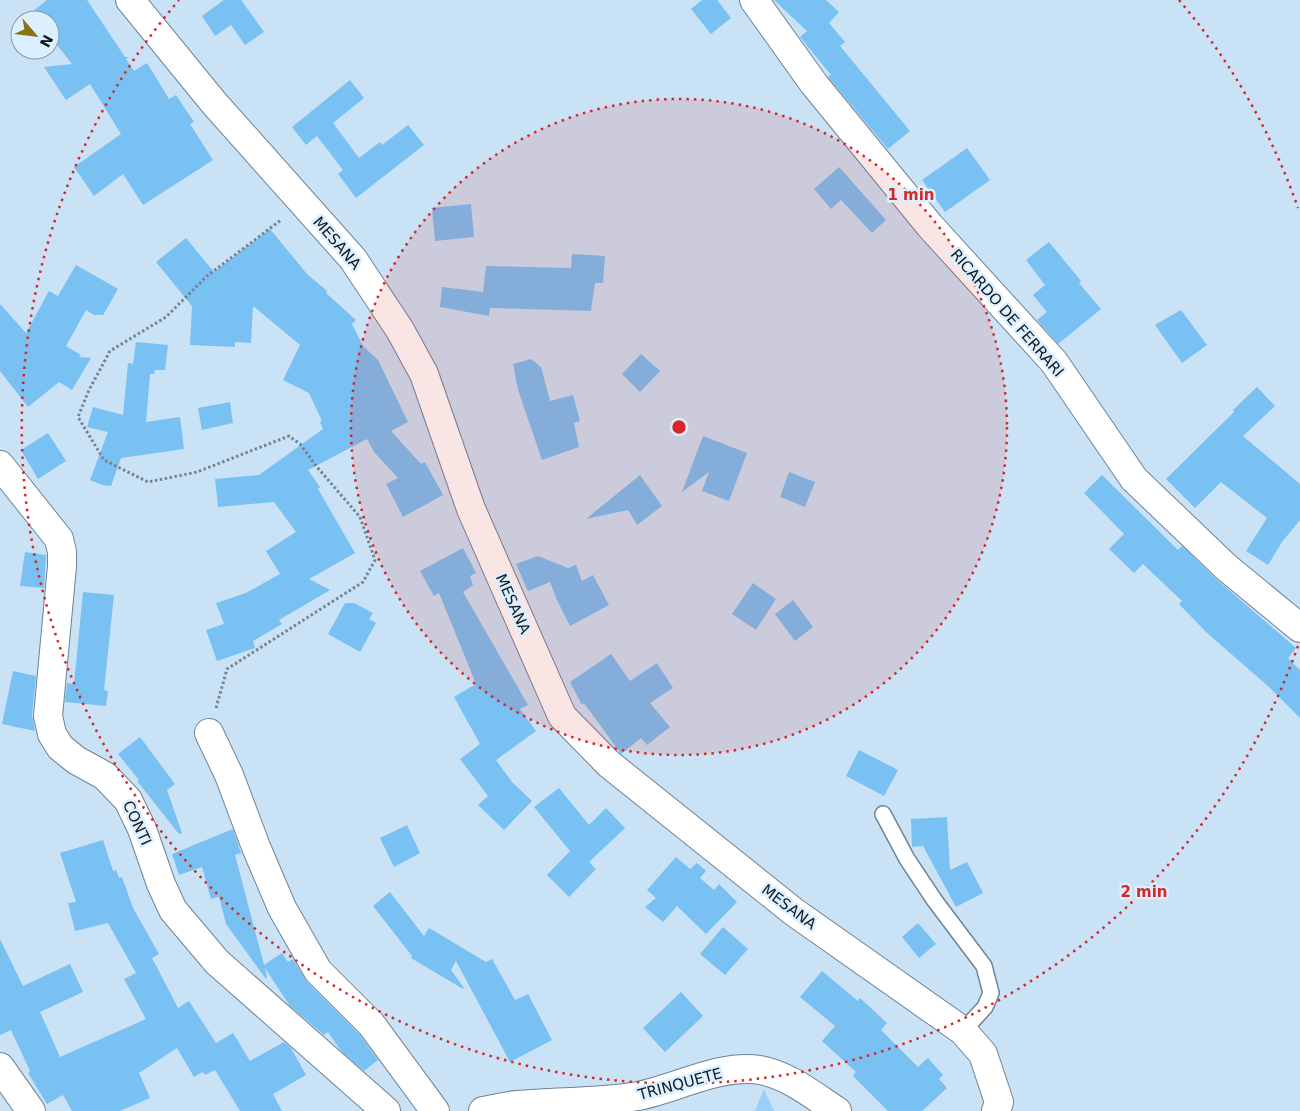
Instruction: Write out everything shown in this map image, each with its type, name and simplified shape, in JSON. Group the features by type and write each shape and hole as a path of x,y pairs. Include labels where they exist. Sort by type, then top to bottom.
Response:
{"street":[{"name":"MESANA","path":"130,0 214,103 353,259 400,330 424,374 471,509 562,716 609,764 794,912 962,1031 983,1054 999,1102 996,1111"},
{"name":"RICARDO DE FERRARI","path":"754,0 814,84 930,226 1054,362 1134,479 1226,567 1300,628"},
{"name":"CONTI","path":"0,465 58,539 62,552 48,716 52,734 60,747 76,760 105,776 128,800 142,829 161,884 173,910 217,962 386,1111"},
{"path":"209,733 229,775 256,847 282,908 318,971 371,1024 435,1111"},
{"path":"0,1067 32,1111"},
{"name":"TRINQUETE","path":"483,1111 515,1105 608,1100 632,1096 735,1069 762,1070 805,1089 837,1111"}],"lane":[{"path":"883,814 907,860 984,966 991,993 985,1007 962,1031"}],"path":[{"path":"209,733 228,669 363,582 375,560 360,517 300,444 289,436 197,472 148,482 104,460 78,417 89,390 110,351 166,318 207,276 303,204"}],"shaded area":[{"path":"764,1089 774,1111 755,1111"}],"building":[{"path":"47,0 87,0 125,57 129,57 126,59 134,71 147,63 169,99 176,95 194,122 190,124 213,160 143,205 123,174 94,196 74,167 121,134 90,84 66,100 44,67 72,64 60,49 60,10 34,10"},
{"path":"224,0 241,0 264,32 245,45 231,25 215,36 202,16"},
{"path":"702,0 717,0 731,18 711,34 691,9"},
{"path":"774,0 826,0 839,12 829,23 845,42 840,46 910,131 888,149 828,77 831,75 800,37 807,31"},
{"path":"350,80 364,98 333,123 359,158 380,142 382,145 408,125 424,145 356,198 338,174 343,170 317,136 306,145 292,127"},
{"path":"967,148 990,180 945,212 922,180"},
{"path":"839,167 886,220 872,233 841,200 831,209 814,189"},
{"path":"471,204 474,237 435,241 432,208"},
{"path":"270,229 307,274 356,320 352,324 363,346 378,360 408,422 391,431 421,464 425,462 443,495 403,517 386,484 398,478 374,452 367,439 308,470 320,487 318,489 355,553 309,579 330,590 279,620 282,624 253,641 255,648 217,661 206,630 224,624 216,603 246,593 280,574 266,551 296,532 274,502 218,507 215,479 259,475 323,429 320,422 322,421 309,393 283,380 300,345 253,306 251,343 235,342 235,347 190,345 192,306 156,262 186,238 214,272"},
{"path":"1049,242 1101,309 1058,344 1037,320 1047,312 1033,295 1045,285 1026,260"},
{"path":"572,254 605,256 603,283 595,283 591,311 490,308 489,316 440,307 442,287 483,292 486,266 571,268"},
{"path":"76,265 118,289 103,315 94,315 86,310 66,346 81,355 79,357 91,358 72,390 59,382 28,407 0,371 0,304 26,333 49,291 58,296"},
{"path":"1181,310 1207,345 1182,363 1155,325"},
{"path":"136,342 168,345 165,370 155,370 154,374 150,374 146,422 180,417 184,449 121,458 111,486 102,485 90,480 108,432 87,427 93,407 123,415 128,363 133,364"},
{"path":"641,354 660,371 640,392 622,374"},
{"path":"531,359 541,367 550,401 573,395 580,421 574,423 579,447 542,460 518,390 513,364"},
{"path":"1257,387 1275,406 1243,436 1300,484 1300,520 1282,542 1268,565 1246,551 1267,518 1221,482 1195,508 1166,479"},
{"path":"230,402 233,423 202,430 198,408"},
{"path":"48,433 66,461 38,479 21,450"},
{"path":"703,436 747,453 729,501 702,491 709,472 682,492"},
{"path":"789,472 815,482 805,507 780,497"},
{"path":"640,475 662,506 637,525 628,510 586,519"},
{"path":"1102,475 1178,550 1182,546 1215,578 1296,648 1288,658 1300,670 1300,718 1269,687 1206,632 1179,604 1182,601 1143,564 1134,573 1109,549 1124,534 1084,493"},
{"path":"463,548 476,573 470,576 473,585 463,592 528,705 520,709 536,731 496,760 512,782 532,801 504,830 478,805 488,796 460,759 480,744 454,697 476,684 439,593 434,596 420,571"},
{"path":"25,552 46,555 44,588 20,586"},
{"path":"538,556 568,568 576,565 582,581 593,575 609,605 570,626 550,582 528,591 516,564"},
{"path":"753,583 776,599 756,630 732,614"},
{"path":"83,592 114,595 104,690 108,691 106,706 65,702 67,683 74,684"},
{"path":"793,600 813,627 795,641 775,614"},
{"path":"345,603 354,603 373,613 369,619 376,623 360,652 328,634"},
{"path":"611,654 630,681 657,663 673,688 650,703 670,727 647,745 641,738 621,754 584,703 582,705 570,682"},
{"path":"13,671 36,676 32,715 35,731 2,724"},
{"path":"140,737 175,784 167,790 182,833 179,834 118,754"},
{"path":"859,750 898,770 884,796 846,776"},
{"path":"559,788 589,825 606,808 625,828 589,862 596,869 569,897 547,875 570,851 534,807"},
{"path":"947,817 950,870 967,862 983,893 956,907 923,846 912,847 911,819"},
{"path":"407,825 420,853 394,867 380,838"},
{"path":"233,829 241,853 235,855 264,965 282,953 288,962 293,959 307,982 359,1034 378,1060 364,1071 341,1051 328,1032 324,1035 290,1006 265,968 266,979 226,924 219,897 211,899 202,867 179,875 172,854"},
{"path":"103,840 113,871 116,870 119,878 122,877 133,908 159,954 152,958 178,1008 189,1001 216,1043 233,1033 250,1061 284,1042 291,1048 306,1075 273,1094 282,1111 240,1111 215,1070 205,1075 203,1072 194,1077 177,1048 139,1073 150,1098 120,1111 72,1111 63,1095 47,1104 28,1073 30,1071 11,1030 0,1035 0,939 23,986 70,964 83,992 40,1012 60,1057 146,1019 124,979 136,973 108,923 75,931 68,903 76,902 60,853"},
{"path":"676,857 690,869 697,863 706,871 700,878 714,890 719,884 737,902 706,934 677,906 663,922 645,907 656,898 647,890"},
{"path":"390,892 424,936 429,928 486,962 492,959 515,1000 528,994 552,1040 510,1062 456,961 451,970 463,989 411,958 412,956 373,906"},
{"path":"918,923 936,944 919,958 902,937"},
{"path":"723,927 748,949 725,975 700,954"},
{"path":"822,971 858,1001 860,998 887,1023 881,1030 918,1067 928,1058 943,1075 939,1079 947,1088 922,1111 888,1111 853,1076 856,1072 822,1041 835,1026 800,997"},
{"path":"681,992 703,1016 665,1052 643,1028"}]}
